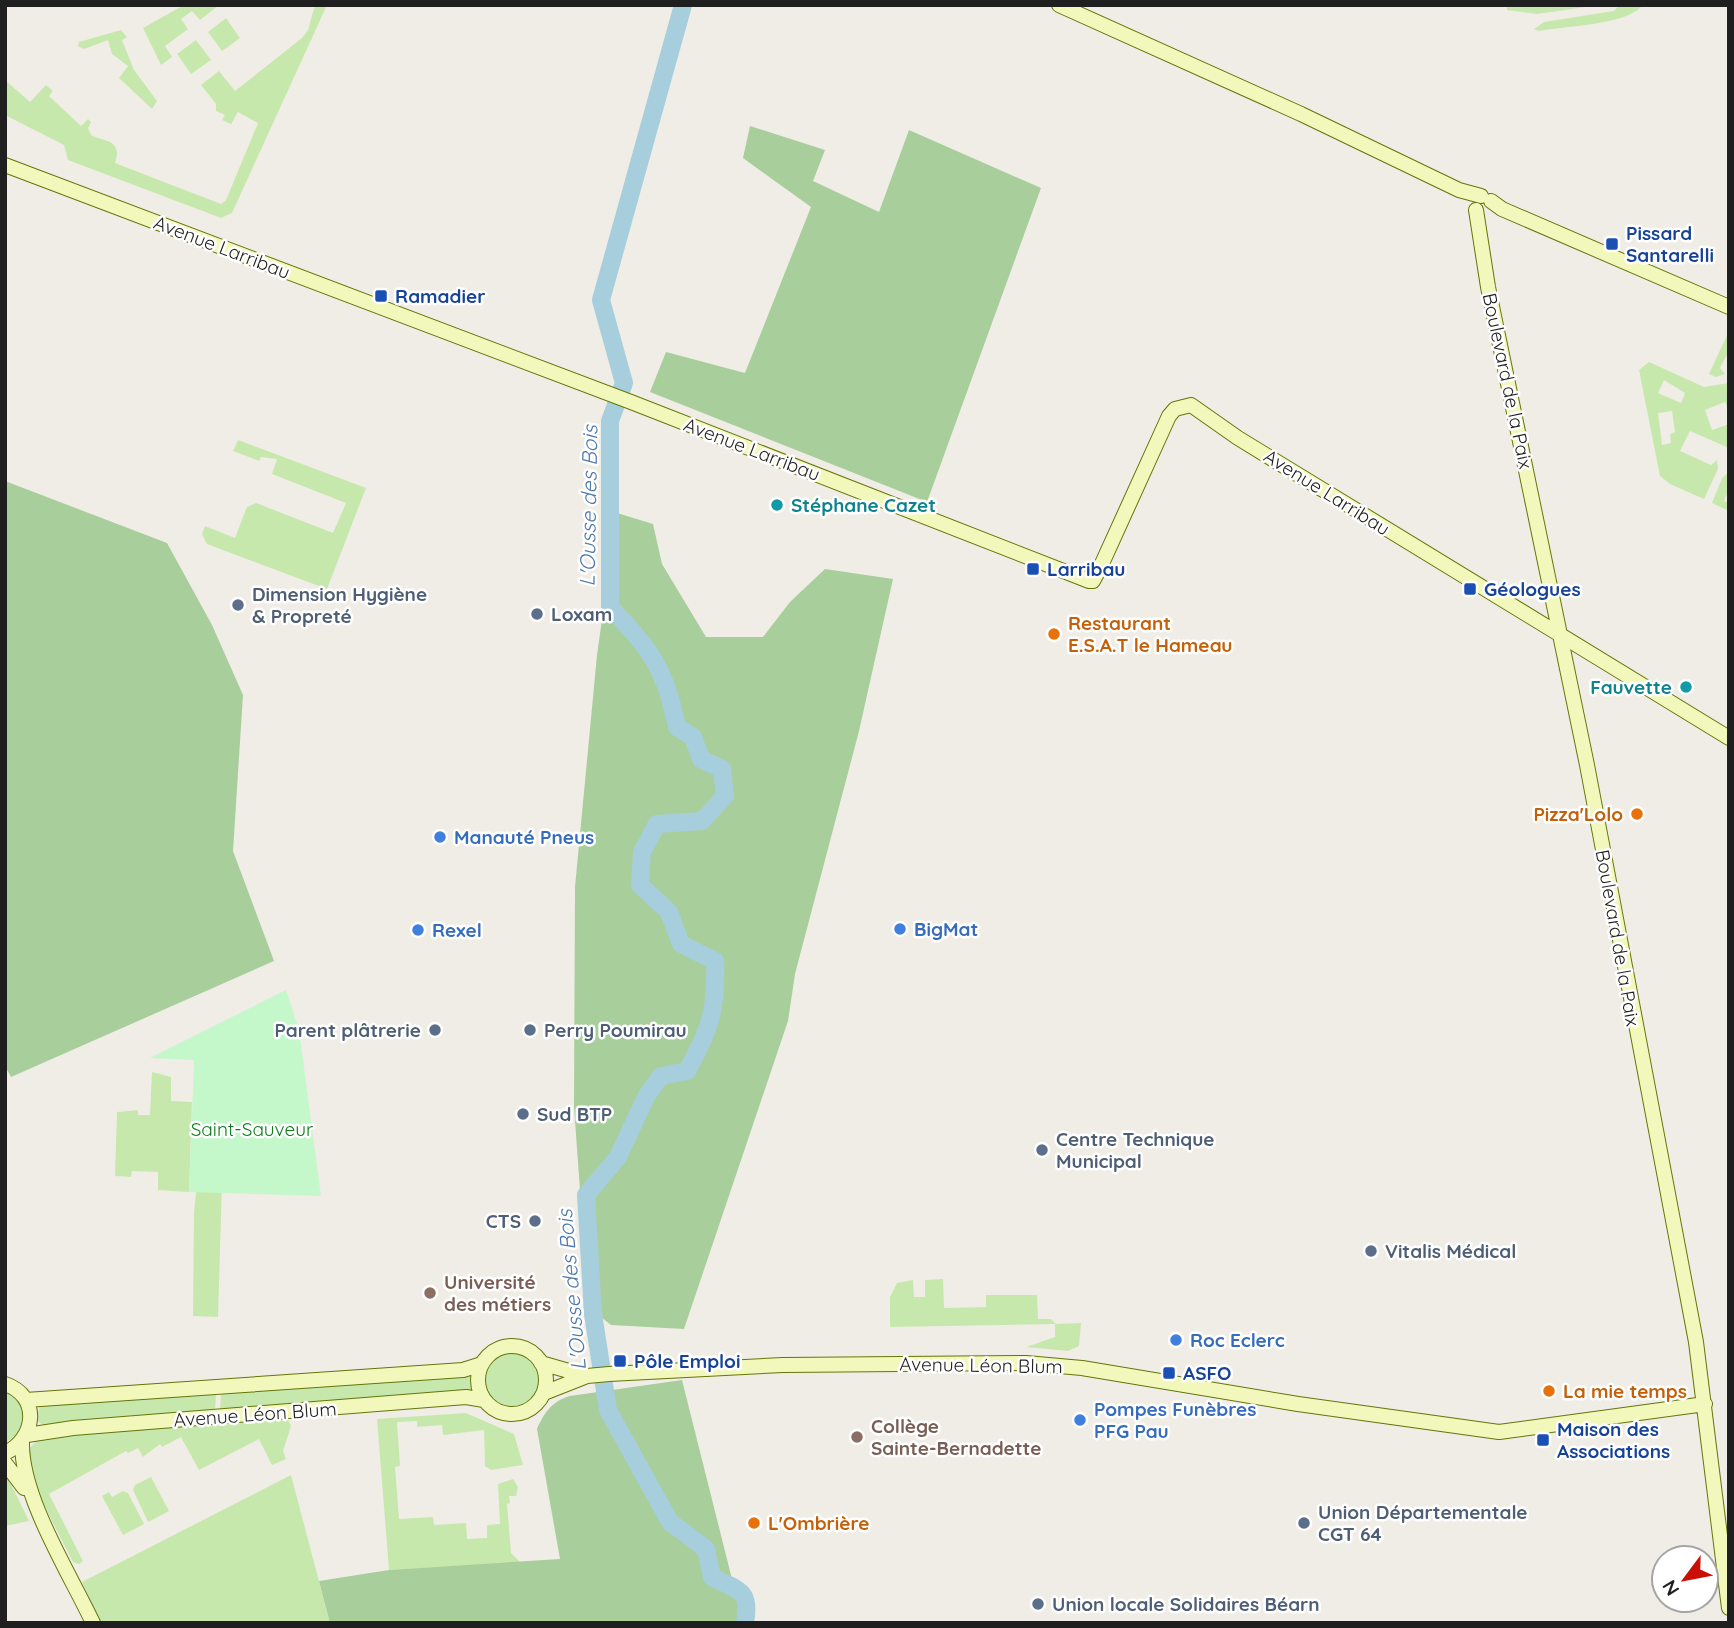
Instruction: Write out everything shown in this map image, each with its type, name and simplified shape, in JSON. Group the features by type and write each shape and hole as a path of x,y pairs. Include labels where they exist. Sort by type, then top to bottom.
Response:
{"street":[{"path":"1059,5 1301,114 1480,203 1729,307"},
{"name":"Avenue Larribau","path":"5,165 631,402 1089,581 1093,581 1102,565 1169,416 1175,409 1191,405 1238,438 1560,635"},
{"name":"Boulevard de la Paix","path":"1480,203 1479,230 1696,1342 1729,1608"},
{"path":"1560,635 1729,738"},
{"path":"1686,1407 1694,1391 1690,1351 1696,1342"},
{"path":"513,1346 529,1351 541,1363 545,1373 544,1393 530,1410 520,1414 499,1412 484,1400 478,1382 482,1364 496,1350 513,1346"},
{"name":"Avenue Léon Blum","path":"541,1363 597,1375 783,1365 1026,1363 1082,1368 1298,1404 1499,1432 1705,1404"},
{"name":"Avenue Léon Blum","path":"26,1400 463,1370 482,1364"},
{"name":"Avenue Léon Blum","path":"544,1393 597,1375"},
{"path":"5,1384 20,1392 26,1400 31,1424 24,1439 22,1466 35,1503 93,1623"},
{"name":"Avenue Léon Blum","path":"24,1439 72,1428 466,1398 484,1400"},
{"path":"5,1453 24,1439"},
{"path":"5,1464 35,1503"}],"green space":[{"path":"184,5 219,5 200,20 192,11 181,19 188,29 165,46 172,57 161,65 143,28"},
{"path":"315,5 327,5 232,213 221,218 68,160 64,145 5,115 5,80 30,102 46,85 53,91 49,96 81,126 88,119 91,122 88,128 91,135 114,145 117,155 115,163 221,204 226,200 258,123 238,112 231,124 222,120 225,115 216,111 216,104 201,85 219,71 235,91 302,38 308,30"},
{"path":"1507,5 1600,5 1537,14 1507,10"},
{"path":"1619,5 1641,7 1622,18 1608,21 1539,31 1534,29 1544,22 1614,11"},
{"path":"226,18 240,38 222,51 208,32"},
{"path":"121,30 127,37 122,40 134,70 157,101 152,109 119,78 128,66 112,54 108,40 84,49 78,46 79,42"},
{"path":"196,40 211,60 191,74 177,54"},
{"path":"750,126 825,150 813,181 879,212 909,130 1041,188 927,502 650,392 666,352 745,373 811,207 743,158"},
{"path":"1729,331 1729,351 1720,368 1725,374 1716,377 1709,374"},
{"path":"1649,362 1704,387 1729,383 1729,410 1725,402 1705,410 1712,430 1729,424 1729,448 1690,431 1680,451 1711,465 1717,460 1718,469 1704,499 1670,484 1660,476 1639,370","holes":["1664,380 1685,393 1681,403 1658,393","1672,411 1675,432 1670,434 1671,443 1662,445 1658,413"]},
{"path":"238,440 366,488 327,589 207,544 202,534 205,526 235,538 247,507 256,503 333,533 346,503 272,474 277,459 261,457 259,461 233,451"},
{"path":"1729,472 1729,489 1724,501 1729,503 1729,511 1712,503 1722,478"},
{"path":"5,481 167,543 212,625 243,695 233,851 274,961 11,1077 5,1066"},
{"path":"617,513 653,524 662,564 706,637 763,637 790,602 825,569 893,579 859,731 795,974 788,1021 684,1329 611,1325 601,1317 587,1287 574,1107 575,887 597,655"},
{"name":"Saint-Sauveur","path":"286,990 299,1030 321,1196 189,1192 194,1060 150,1058"},
{"path":"152,1072 171,1077 171,1101 192,1102 189,1192 158,1190 158,1172 132,1171 131,1177 115,1176 117,1112 138,1110 138,1115 150,1115"},
{"path":"198,1174 222,1183 218,1317 193,1316 194,1212"},
{"path":"943,1279 944,1308 986,1307 986,1295 1037,1295 1038,1319 1051,1319 1056,1324 1081,1323 1079,1346 1068,1351 1026,1347 1055,1337 1055,1324 890,1327 890,1297 897,1283 913,1280 914,1297 925,1297 925,1280"},
{"path":"506,1353 516,1353 531,1361 537,1370 537,1392 531,1401 516,1409 506,1409 488,1397 483,1386 483,1376 495,1358"},
{"path":"471,1373 473,1390 468,1392 220,1413 221,1392"},
{"path":"682,1380 743,1623 330,1623 319,1581 389,1570 560,1559 537,1429 546,1413 553,1404 570,1396"},
{"path":"5,1391 15,1398 20,1406 23,1428 5,1444"},
{"path":"216,1393 215,1413 43,1425 36,1420 40,1406"},
{"path":"466,1413 514,1434 523,1465 491,1470 485,1466 484,1430 443,1435 442,1425 417,1427 417,1421 397,1422 400,1466 395,1467 399,1519 433,1517 434,1525 466,1523 467,1539 487,1538 487,1525 500,1524 498,1484 513,1479 518,1487 516,1496 509,1496 510,1503 507,1504 511,1553 521,1563 389,1570 377,1419"},
{"path":"286,1416 291,1426 283,1451 286,1459 272,1465 259,1439 199,1470 181,1437 162,1447 160,1444 143,1457 138,1448 128,1453 126,1451 49,1494 83,1561 79,1564 73,1562 26,1470 29,1449 40,1437"},
{"path":"5,1472 29,1521 5,1526"},
{"path":"291,1475 330,1623 101,1623 82,1582"},
{"path":"151,1477 169,1511 148,1522 133,1490 135,1485"},
{"path":"123,1491 128,1493 144,1524 123,1535 102,1496 109,1492 112,1497"}],"waterway":[{"name":"L'Ousse des Bois","path":"683,5 601,300 624,383 610,421 610,607 646,648 662,675 677,727 693,737 701,759 722,769 725,796 702,821 657,824 642,852 640,885 669,912 681,944 715,961 715,993 706,1031 687,1071 661,1076 647,1095 618,1157 586,1195 593,1314 608,1410 670,1522 706,1549 712,1577 741,1592 746,1603 745,1623"}],"place":[{"name":"Pissard Santarelli","path":"1612,244"},
{"name":"Ramadier","path":"381,296"},
{"name":"Stéphane Cazet","path":"777,505"},
{"name":"Larribau","path":"1033,569"},
{"name":"Géologues","path":"1470,589"},
{"name":"Dimension Hygiène & Propreté","path":"238,605"},
{"name":"Loxam","path":"537,614"},
{"name":"Restaurant E.S.A.T le Hameau","path":"1054,634"},
{"name":"Fauvette","path":"1686,687"},
{"name":"Pizza'Lolo","path":"1637,814"},
{"name":"Manauté Pneus","path":"440,837"},
{"name":"BigMat","path":"900,929"},
{"name":"Rexel","path":"418,930"},
{"name":"Parent plâtrerie","path":"435,1030"},
{"name":"Perry Poumirau","path":"530,1030"},
{"name":"Sud BTP","path":"523,1114"},
{"name":"Centre Technique Municipal","path":"1042,1150"},
{"name":"CTS","path":"535,1221"},
{"name":"Vitalis Médical","path":"1371,1251"},
{"name":"Université des métiers","path":"430,1293"},
{"name":"Roc Eclerc","path":"1176,1340"},
{"name":"Pôle Emploi","path":"620,1361"},
{"name":"ASFO","path":"1169,1373"},
{"name":"La mie temps","path":"1549,1391"},
{"name":"Pompes Funèbres PFG Pau","path":"1080,1420"},
{"name":"Collège Sainte-Bernadette","path":"857,1437"},
{"name":"Maison des Associations","path":"1543,1440"},
{"name":"L'Ombrière","path":"754,1523"},
{"name":"Union Départementale CGT 64","path":"1304,1523"},
{"name":"Union locale Solidaires Béarn","path":"1038,1604"}]}
